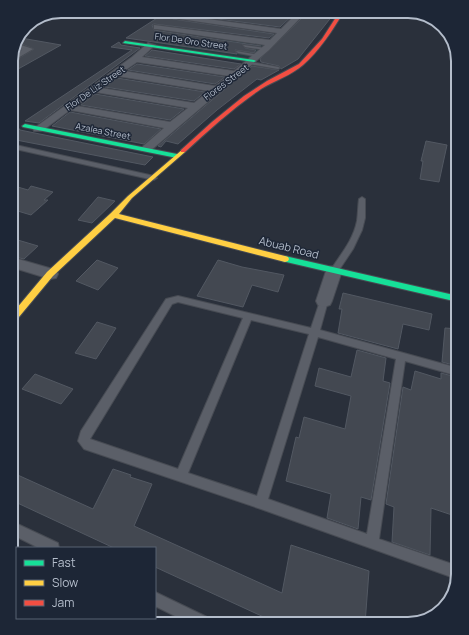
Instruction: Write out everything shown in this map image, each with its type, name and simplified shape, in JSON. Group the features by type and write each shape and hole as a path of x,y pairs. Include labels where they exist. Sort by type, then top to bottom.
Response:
{"street":[{"path":"136,43 171,18"},
{"path":"188,18 284,32"},
{"name":"Flores Street","path":"146,149 215,89 260,54 284,32 293,18"},
{"path":"18,313 50,274 114,215 130,197 154,178 220,117 270,81 293,71 302,64 332,28 338,18"},
{"path":"152,31 260,54"},
{"name":"Flor De Oro Street","path":"125,42 260,54"},
{"name":"Flor De Liz Street","path":"38,128 116,73 151,45"},
{"path":"19,54 28,49 21,47"},
{"path":"135,59 236,74"},
{"path":"116,73 215,89"},
{"path":"92,89 195,106"},
{"path":"68,106 172,126"},
{"name":"Azalea Street","path":"25,126 177,156"},
{"name":"Abuab Road","path":"114,215 334,271 451,297"},
{"path":"18,264 50,274"},
{"path":"324,301 334,271"}],"lane":[{"path":"245,46 260,54 278,68"},
{"path":"238,52 260,54"},
{"path":"18,148 154,178"},
{"path":"334,271 357,234 360,224 362,198"},
{"path":"451,370 314,332 178,298 169,301 85,435 84,440 88,445 261,503 451,571"},
{"path":"261,503 324,301"},
{"path":"181,476 248,316"},
{"path":"372,543 401,355"},
{"path":"18,530 51,547"},
{"path":"156,599 192,617"}],"green space":[{"path":"166,35 217,43 222,38 268,46 252,59 154,44"}],"building":[{"path":"157,18 172,18 274,34 269,38 154,24 152,25 154,30 261,46 242,44 245,48 256,50 254,53 235,50 237,54 126,38"},
{"path":"209,18 290,18 280,27"},
{"path":"302,18 331,18 298,59 281,69 279,66 261,62 260,59"},
{"path":"24,39 61,45 18,69 18,59 34,49 22,44"},
{"path":"119,42 121,45 140,48 39,123 25,121 132,50 111,47"},
{"path":"152,50 241,64 234,69 145,56"},
{"path":"137,64 225,77 215,84 128,70"},
{"path":"252,66 279,70 261,80 257,79 217,110 178,144 166,141 161,147 158,146"},
{"path":"117,78 205,92 194,101 105,87"},
{"path":"95,94 184,109 170,120 81,105"},
{"path":"70,112 161,129 144,144 52,126"},
{"path":"18,127 20,130 153,157 145,165 18,140"},
{"path":"426,141 447,145 439,182 420,179 423,161 421,161"},
{"path":"31,186 53,192 44,200 48,200 31,215 18,211 18,187 28,190"},
{"path":"98,197 115,201 92,223 78,220"},
{"path":"18,240 38,246 24,259 18,258"},
{"path":"97,260 118,268 98,290 76,281"},
{"path":"218,260 242,267 284,275 278,292 252,285 243,307 197,296"},
{"path":"343,293 432,314 429,330 403,324 398,349 338,333 342,309 339,309"},
{"path":"97,322 116,328 96,359 75,353"},
{"path":"445,328 451,328 451,364 442,362"},
{"path":"357,350 386,358 383,381 390,383 371,500 361,497 358,529 327,518 331,494 286,481 296,437 299,438 304,417 345,429 351,396 315,386 319,368 351,377"},
{"path":"415,371 441,379 441,373 451,376 451,515 431,508 430,555 392,542 394,507 386,504 403,387 411,390"},
{"path":"35,374 73,389 61,404 22,389"},
{"path":"113,469 131,475 130,477 152,484 134,526 282,593 291,545 369,571 366,617 264,617 156,567 156,547 112,547 18,503 18,475 93,509"}],"traffic: fast":[{"path":"125,42 254,61"},
{"path":"25,126 177,156"},
{"path":"285,259 451,297"}],"traffic: slow":[{"path":"18,313 50,274 114,215 130,197 183,151"},
{"path":"114,215 285,259"}],"traffic: jam":[{"path":"183,151 246,97 269,82 301,65 313,53 338,18"}]}
